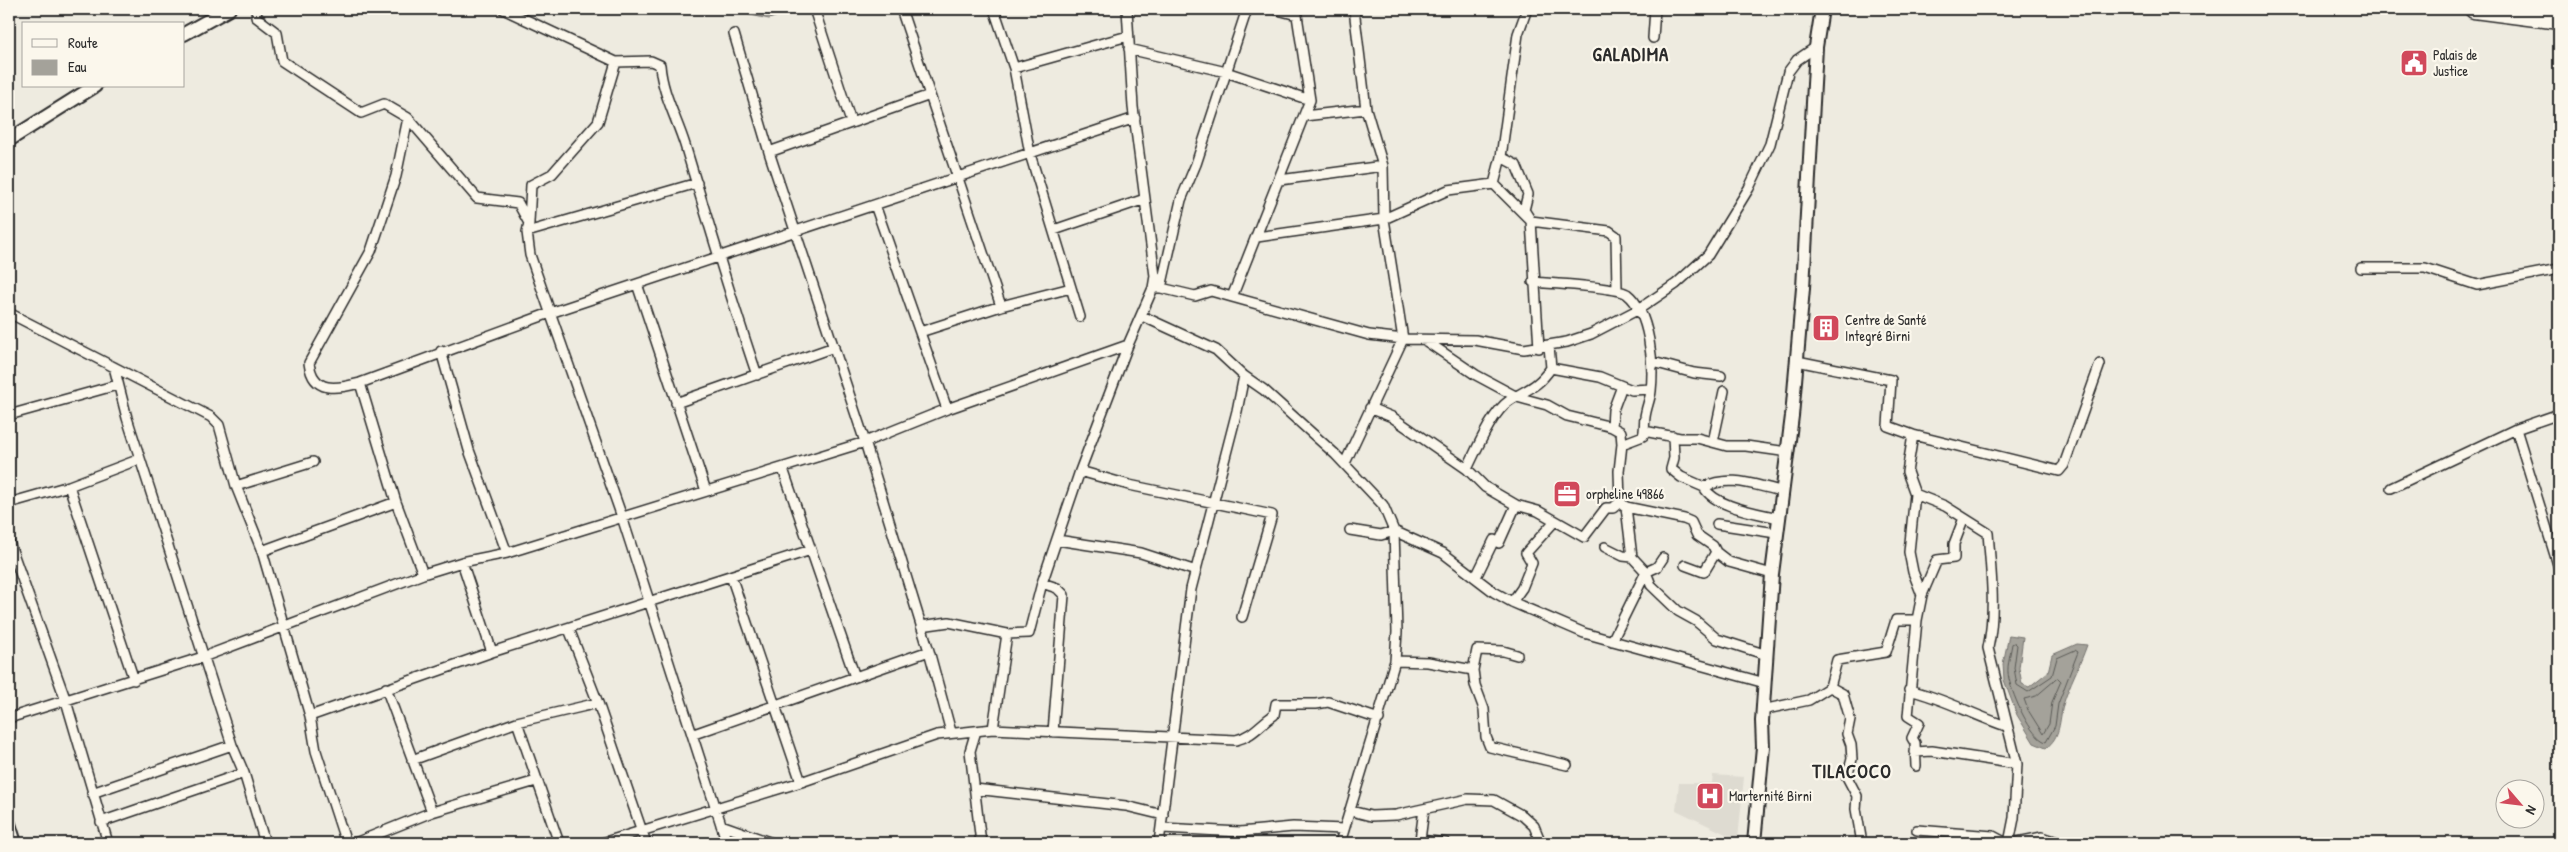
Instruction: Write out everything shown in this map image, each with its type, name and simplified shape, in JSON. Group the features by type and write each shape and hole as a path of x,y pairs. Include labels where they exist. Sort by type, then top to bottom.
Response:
{"highway":[{"path":"2474,9 2559,20"},
{"path":"2554,9 2559,9"}],"street":[{"path":"185,33 229,9"},
{"path":"257,9 256,17 276,33 282,61 361,113 384,104 408,118 477,198 518,203 528,228"},
{"path":"503,9 616,62 651,61 660,65 661,78 682,133 717,257 757,375"},
{"path":"901,9 1001,306"},
{"path":"994,9 1014,68 1030,154 1080,316"},
{"path":"1127,9 1135,118 1157,288"},
{"path":"921,626 949,622 1007,634 1029,633 1042,584 1080,471 1128,345 1157,288 1181,200 1196,164 1247,9"},
{"path":"1232,297 1280,180 1310,100 1296,12 1274,9"},
{"path":"1345,464 1403,339 1384,218 1383,166 1366,109 1354,9"},
{"path":"1494,184 1501,157 1518,34 1527,9"},
{"path":"1653,38 1655,9"},
{"path":"1754,843 1763,747 1762,710 1772,574 1788,452 1797,361 1816,47 1822,9"},
{"path":"816,15 851,122"},
{"path":"734,34 769,152 797,231 865,442 929,651 951,732"},
{"path":"1014,68 1128,36"},
{"path":"1157,288 1195,296 1211,291 1370,335 1403,339 1475,340 1510,347 1539,348 1591,334 1639,309 1676,284 1708,255 1749,188 1770,144 1788,72 1797,60 1816,47"},
{"path":"1129,49 1226,72 1310,100"},
{"path":"616,62 598,122 552,174 531,185 528,228 530,255 622,517 694,734 727,843"},
{"path":"9,140 92,88"},
{"path":"769,152 930,95"},
{"path":"1304,116 1366,109"},
{"path":"408,118 396,176 371,252 309,363 310,374 322,386 333,388 360,383 441,351 550,313 1135,118"},
{"path":"1501,157 1516,165 1528,194 1524,210 1531,221 1533,282 1539,348"},
{"path":"1280,180 1383,166"},
{"path":"528,228 697,183"},
{"path":"1257,237 1384,218 1448,190 1494,184"},
{"path":"1494,184 1531,221 1609,231 1616,236 1617,290"},
{"path":"1054,230 1145,199"},
{"path":"875,205 947,409"},
{"path":"2361,268 2425,268 2477,286 2559,269"},
{"path":"1533,282 1566,283 1586,288 1617,290 1627,293 1639,309 1653,362 1651,389 1644,416 1644,430 1640,438 1622,444"},
{"path":"637,284 706,491"},
{"path":"920,332 1001,306 1071,288"},
{"path":"9,313 216,421 236,486 262,551 310,716 316,751 346,843"},
{"path":"1142,316 1216,350 1244,376 1264,390 1345,464 1383,505 1394,531 1397,632 1395,661 1340,843"},
{"path":"1426,340 1476,375 1518,397 1547,405 1567,416 1612,427 1621,432 1622,444 1619,471 1632,557 1646,572 1651,585 1678,611 1696,621 1717,640 1767,655"},
{"path":"9,718 204,657 285,628 423,574 462,562 507,553 783,469 865,442 947,409 1128,345"},
{"path":"1467,469 1499,412 1508,401 1530,391 1551,368 1549,346"},
{"path":"676,403 834,347"},
{"path":"441,351 469,450 507,553"},
{"path":"1797,361 1891,380 1888,426 1913,435 2059,471 2064,465 2100,364"},
{"path":"1653,362 1694,373 1721,376"},
{"path":"114,367 117,385 140,459 232,746 244,773 265,843"},
{"path":"1551,368 1600,377 1632,390 1651,389"},
{"path":"1159,843 1187,612 1244,376"},
{"path":"360,383 396,502 423,574"},
{"path":"9,415 117,385"},
{"path":"1612,427 1613,410 1622,386"},
{"path":"1713,442 1724,391"},
{"path":"1370,408 1392,417 1467,469 1486,487 1516,505 1538,511 1554,522 1584,537 1606,508 1623,505 1672,515 1691,522 1697,535 1713,546 1716,552 1729,562 1772,574"},
{"path":"2392,488 2516,429 2559,414"},
{"path":"2516,429 2559,568"},
{"path":"1644,430 1673,436 1697,438 1727,446 1746,446 1788,452"},
{"path":"1913,435 1907,472 1915,494 1909,552 1913,572 1922,595"},
{"path":"1673,436 1674,458 1672,469 1681,477 1704,487 1706,491 1728,506 1778,518"},
{"path":"9,503 69,486 140,459"},
{"path":"236,486 313,462"},
{"path":"783,469 855,677"},
{"path":"1080,471 1128,485 1272,515 1242,617"},
{"path":"1704,487 1721,480 1732,480 1782,491"},
{"path":"69,486 134,680"},
{"path":"1915,494 1945,506 1988,534 1991,604 1991,633 1988,648 2016,764 2014,818 2007,843 1994,836 1917,830"},
{"path":"262,551 396,502"},
{"path":"1476,577 1494,540 1499,543 1516,505"},
{"path":"1916,766 1912,738 1919,723 1908,716 1917,620 1922,595 1938,560 1954,558 1954,544 1964,518"},
{"path":"1512,602 1522,588 1532,563 1526,553 1554,522"},
{"path":"1717,524 1776,533"},
{"path":"1350,530 1381,536 1394,531 1443,553 1494,592 1512,602 1584,633 1685,659 1765,683"},
{"path":"1057,540 1141,553 1196,571"},
{"path":"9,542 66,701 108,843"},
{"path":"1605,548 1622,556 1632,557"},
{"path":"310,716 492,652 570,629 650,601 811,550"},
{"path":"1685,566 1704,572 1716,552"},
{"path":"1612,641 1646,572 1657,566 1663,558"},
{"path":"462,562 492,652"},
{"path":"730,576 773,707 801,782"},
{"path":"1042,584 1060,589 1064,595 1053,732"},
{"path":"1762,710 1809,700 1830,687 1837,660 1886,652 1896,620 1917,620"},
{"path":"570,629 598,703 646,843"},
{"path":"992,729 1007,634"},
{"path":"1518,655 1503,651 1477,650 1473,670 1475,684 1484,709 1486,737 1490,747 1567,765"},
{"path":"694,734 929,651"},
{"path":"1395,661 1428,662 1473,670"},
{"path":"1830,687 1843,694 1850,718 1847,734 1851,745 1852,759 1847,777 1857,796 1856,809 1862,843"},
{"path":"386,688 432,812"},
{"path":"1909,690 1931,695 1981,718 2006,726"},
{"path":"602,843 801,782 937,735 951,732 992,729 1236,740 1246,738 1274,715 1276,704 1316,704 1328,702 1379,719"},
{"path":"412,760 517,722 598,703"},
{"path":"517,722 559,843"},
{"path":"976,731 970,751 981,843"},
{"path":"92,793 232,746"},
{"path":"1915,752 1932,751 2016,764"},
{"path":"101,822 244,773"},
{"path":"355,843 432,812 536,781"},
{"path":"975,789 1126,806 1163,815"},
{"path":"1351,811 1371,816 1396,814 1468,799 1494,800 1523,816 1534,826 1541,843"},
{"path":"1424,809 1420,840 1446,843"},
{"path":"9,824 15,843"},
{"path":"721,825 772,843"},
{"path":"1162,828 1240,832 1294,827 1344,829"},
{"path":"2013,843 2042,837 2060,843"}],"shaded area":[{"name":"Marternité Birni","path":"1713,775 1744,777 1738,840 1676,810 1679,783 1712,783"}],"water":[{"path":"723,9 798,9 769,19"},
{"path":"2009,635 2023,637 2019,668 2022,684 2029,687 2048,672 2052,655 2077,644 2087,645 2065,698 2057,734 2046,748 2034,743 2017,715 2004,680 2003,664"}],"place":[{"name":"Palais de Justice","path":"2414,63"},
{"name":"Centre de Santé Integré Birni","path":"1826,328"},
{"name":"orpheline 49866","path":"1567,494"},
{"name":"Marternité Birni","path":"1710,796"}],"district":[{"name":"GALADIMA","path":"1631,54"},
{"name":"TILACOCO","path":"1852,771"}]}
